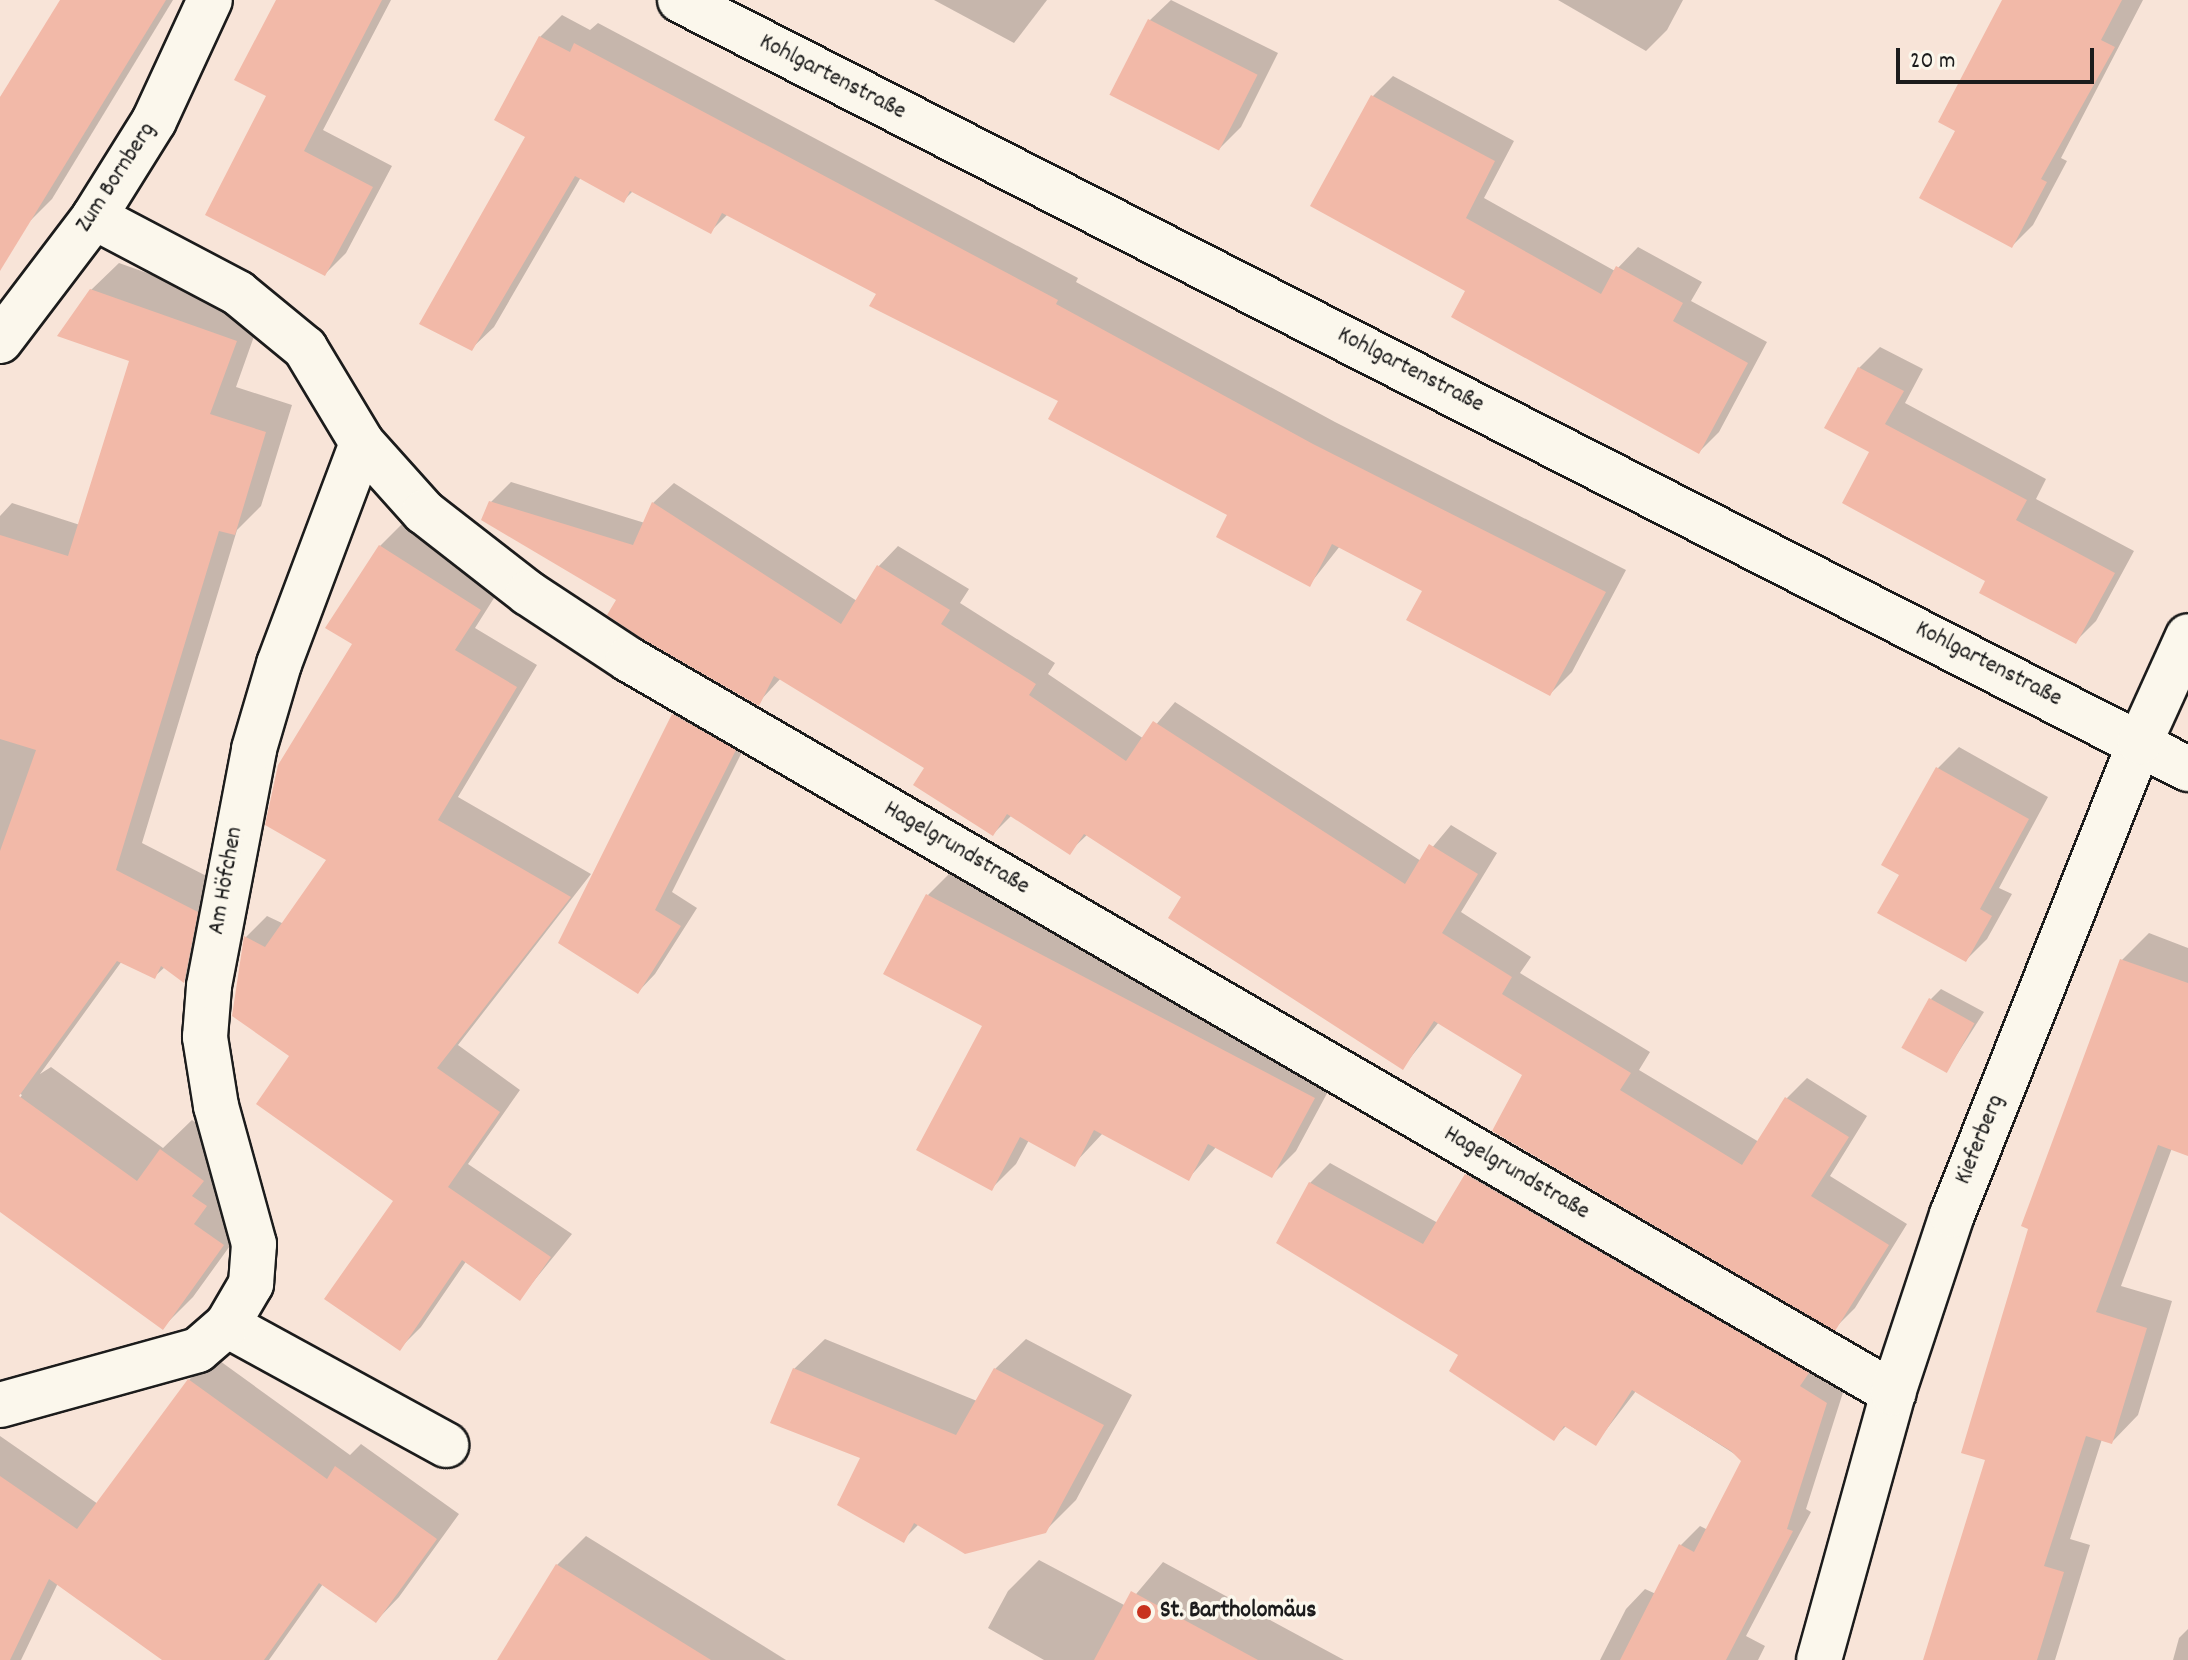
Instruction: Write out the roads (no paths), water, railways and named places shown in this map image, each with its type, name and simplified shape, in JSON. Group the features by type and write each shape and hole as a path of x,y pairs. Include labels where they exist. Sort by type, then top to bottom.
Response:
{"street":[{"name":"Zum Bornberg","path":"0,341 94,217 154,121 210,0"},
{"name":"Kohlgartenstraße","path":"680,0 2188,769"},
{"name":"Hagelgrundstraße","path":"94,217 238,293 305,348 362,443 424,512 528,593 628,659 1893,1393"},
{"name":"Am Höfchen","path":"0,1405 198,1350 227,1325 251,1284 254,1244 216,1106 205,1037 209,986 254,749 279,664 362,443"},
{"name":"Kieferberg","path":"1819,1660 1893,1393 1952,1215 2140,742 2188,636"},
{"path":"227,1325 446,1445"}],"place":[{"name":"St. Bartholomäus","path":"1144,1612"}]}
